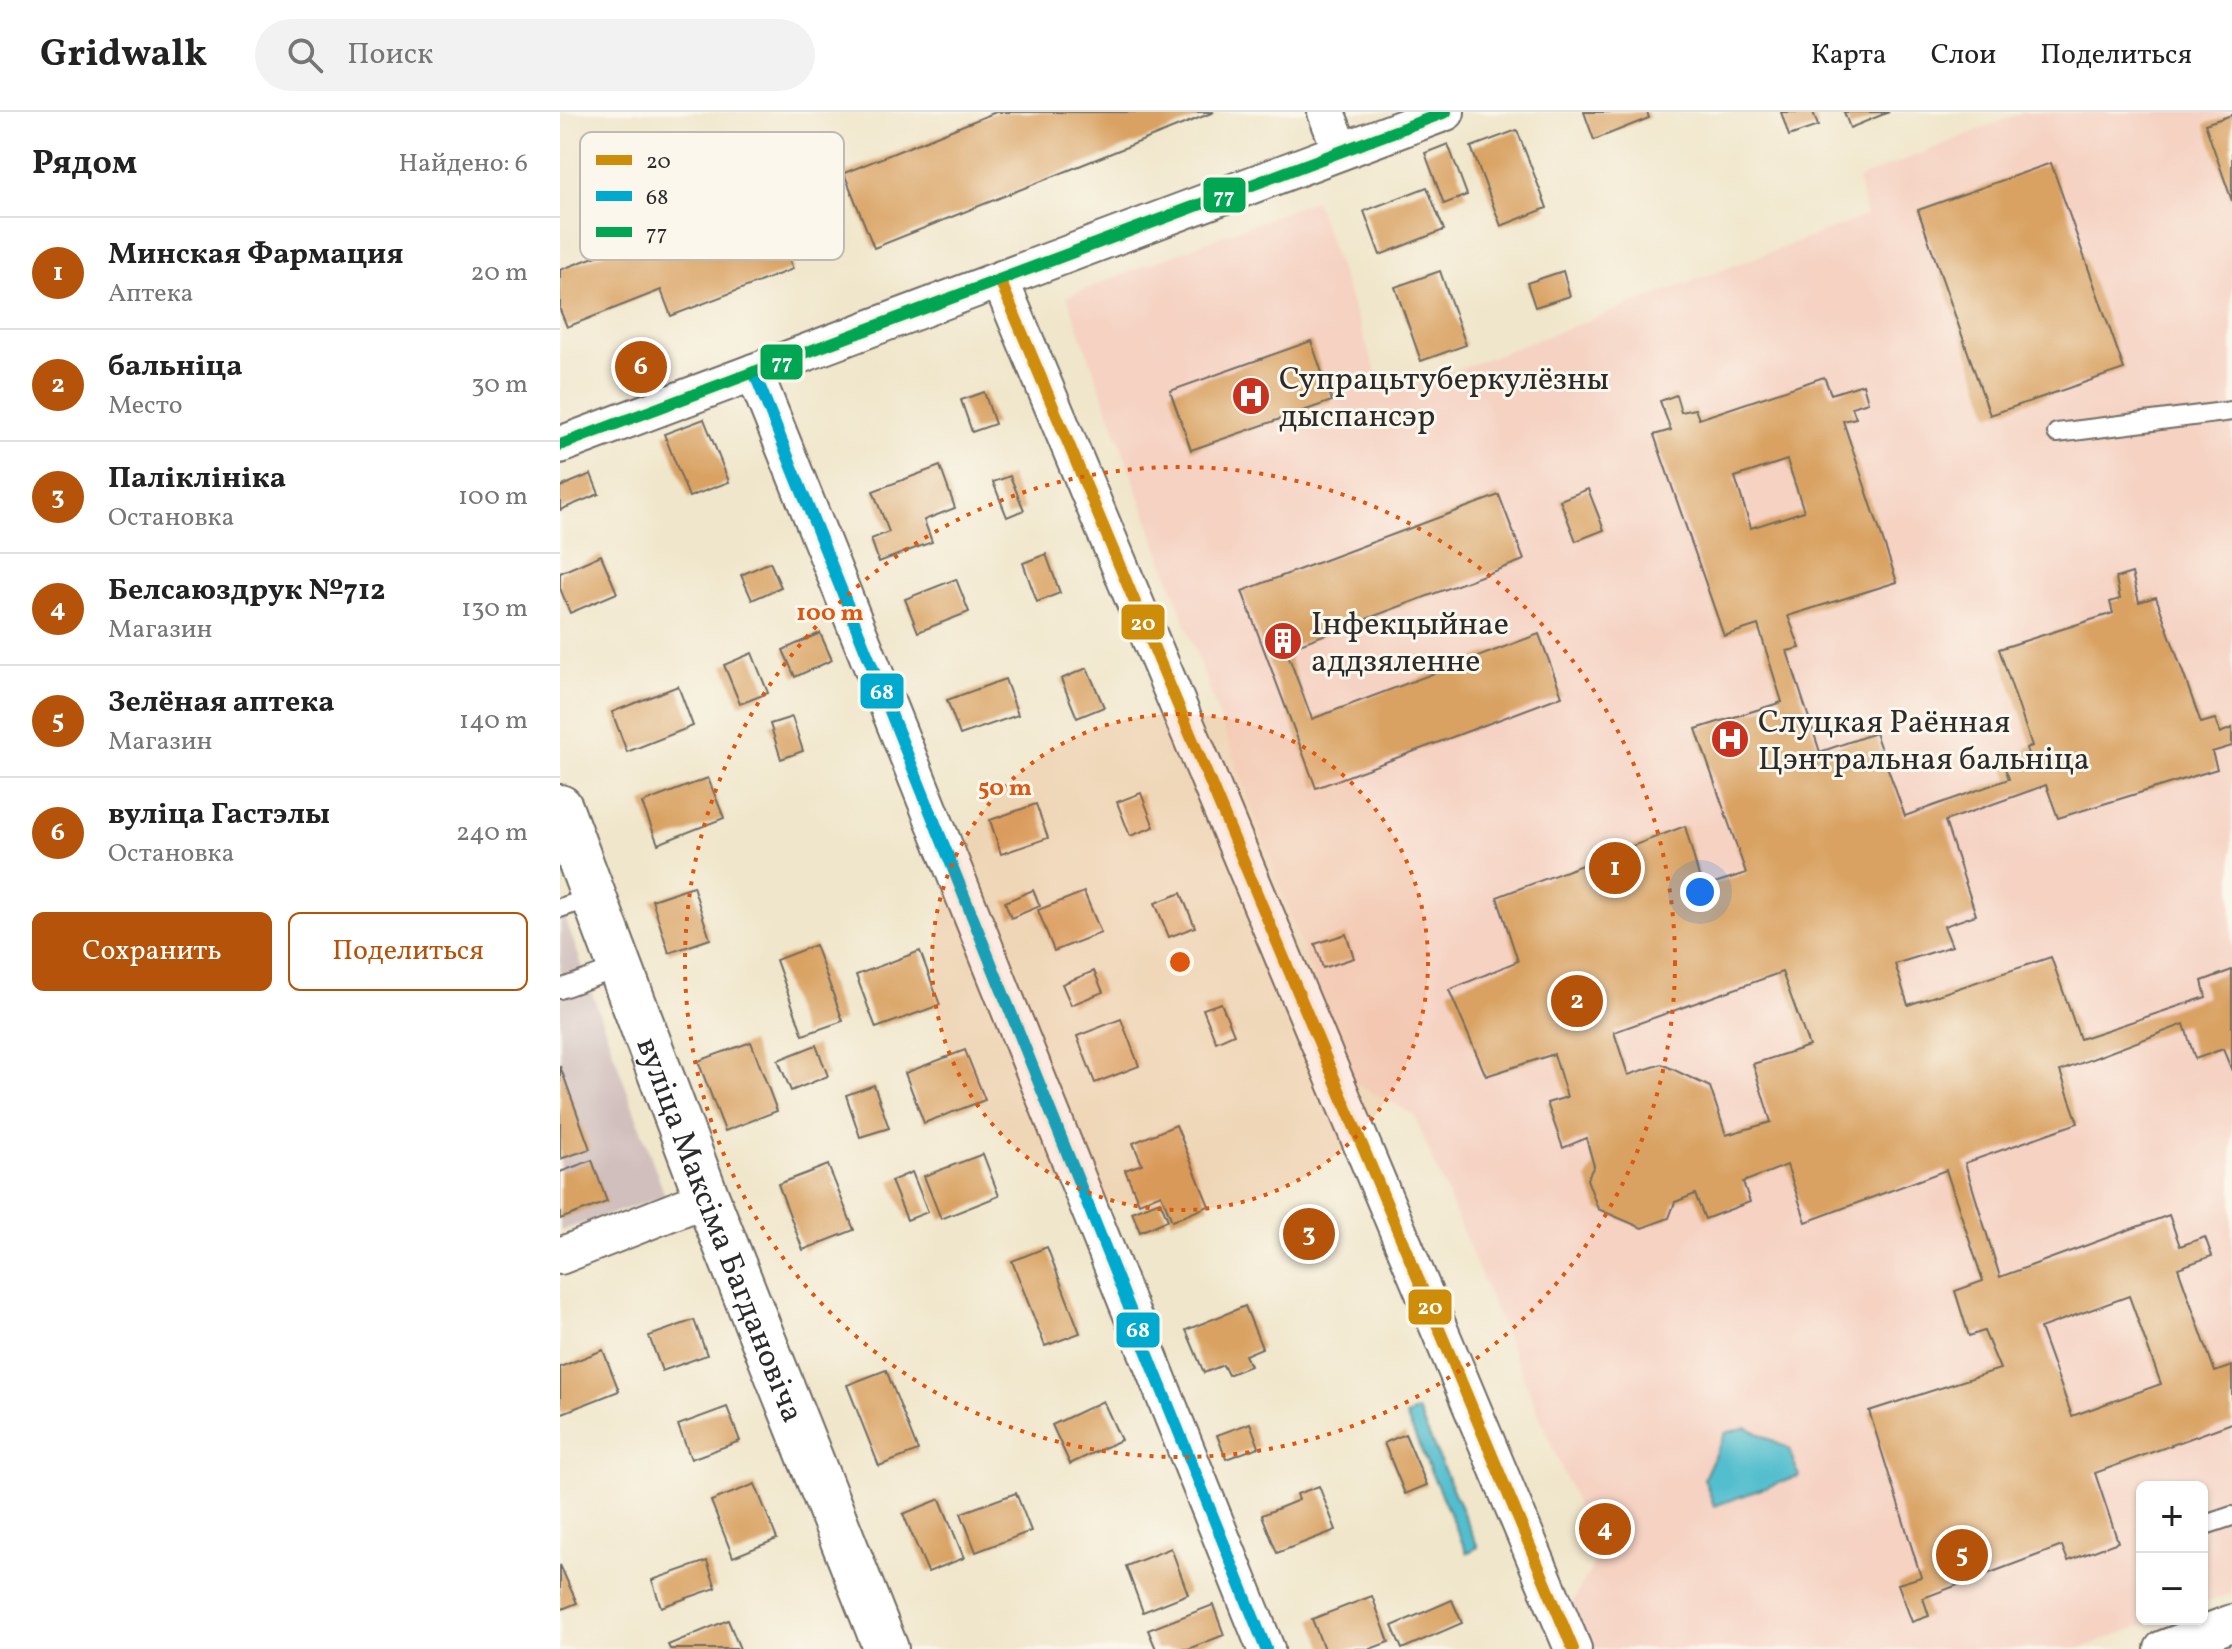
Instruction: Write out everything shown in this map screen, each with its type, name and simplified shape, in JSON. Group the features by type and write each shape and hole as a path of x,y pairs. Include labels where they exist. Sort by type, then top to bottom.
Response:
{"main road":[{"name":"вуліца Максіма Багдановіча","path":"560,807 577,902 621,967 707,1198 886,1649"}],"street":[{"path":"1326,112 1341,151"},
{"path":"560,445 1446,112"},
{"path":"1000,280 1573,1649"},
{"path":"754,372 1266,1649"},
{"path":"560,1256 707,1198"},
{"path":"2174,1636 2232,1623"}],"lane":[{"path":"2057,433 2232,411"},
{"path":"560,989 621,967"},
{"path":"2208,1524 2232,1516"}],"shaded area":[{"name":"Слуцкая Раённая Цэнтральная бальніца","path":"2023,112 2232,112 2232,1593 2208,1602 2208,1481 2136,1481 2136,1625 2144,1625 2078,1649 1589,1649 1571,1605 1598,1556 1414,1115 1351,1081 1067,296 1315,200 1385,397 1866,216 1858,179"},
{"path":"560,904 665,1196 560,1231"}],"water":[{"path":"1418,1411 1478,1547 1467,1553 1406,1416"},
{"path":"1746,1427 1789,1449 1799,1476 1714,1506 1704,1478 1725,1433"}],"building":[{"path":"996,112 1214,112 874,248 844,173"},
{"path":"1584,112 1647,112 1649,118 1594,140"},
{"path":"1781,112 1813,112 1818,126 1789,136"},
{"path":"1844,112 1889,112 1850,128"},
{"path":"2232,115 2232,201 2205,124"},
{"path":"1517,130 1547,208 1501,226 1471,147"},
{"path":"1448,144 1467,195 1444,204 1425,153"},
{"path":"2051,163 2124,369 1990,415 1918,210"},
{"path":"1427,187 1444,230 1380,255 1364,211"},
{"path":"586,260 790,260 793,269 671,316 661,290 567,327 560,310 560,270"},
{"path":"1440,271 1466,345 1421,361 1395,287"},
{"path":"1563,271 1570,296 1535,307 1527,283"},
{"name":"Супрацьтуберкулёзны дыспансэр","path":"1311,341 1332,401 1191,450 1170,391"},
{"path":"1824,377 1831,394 1863,384 1868,402 1852,407 1856,418 1843,421 1897,582 1788,616 1800,648 1787,651 1820,752 1875,733 1905,816 2009,779 2005,768 2030,759 2026,748 2032,746 1999,649 2113,613 2110,602 2120,599 2116,578 2132,573 2139,602 2156,597 2201,723 2215,719 2220,733 2232,728 2232,746 2212,752 2217,769 2058,818 2046,785 1945,821 1976,915 1944,926 1952,946 1895,964 1908,1005 2051,957 2080,1039 2206,997 2202,981 2232,970 2232,1071 2223,1049 2195,1059 2184,1024 2060,1071 2078,1123 1965,1163 2000,1277 2169,1215 2180,1246 2205,1237 2212,1256 2178,1268 2215,1372 2232,1366 2232,1423 2095,1473 2118,1542 2068,1561 2062,1546 1923,1598 1929,1616 1912,1622 1898,1584 1921,1577 1869,1411 2000,1369 1984,1331 1969,1336 1955,1291 1983,1281 1946,1170 1806,1222 1787,1165 1743,1182 1750,1202 1705,1219 1695,1194 1675,1202 1669,1218 1642,1228 1598,1209 1587,1179 1594,1166 1586,1138 1563,1148 1547,1103 1567,1097 1554,1054 1486,1076 1449,990 1518,961 1497,897 1685,826 1702,887 1746,873 1696,729 1782,702 1758,625 1724,636 1654,435 1671,430 1660,401 1676,395 1681,412 1695,409 1699,419","holes":["1787,460 1804,511 1751,528 1735,477","1782,972 1809,1046 1753,1064 1771,1122 1726,1135 1710,1087 1662,1064 1628,1075 1614,1032","2129,1296 2161,1384 2072,1416 2040,1328"]},
{"path":"984,392 995,424 972,432 961,400"},
{"path":"704,419 729,482 689,497 664,434"},
{"path":"940,466 955,508 924,520 932,542 879,562 871,539 889,532 873,491"},
{"path":"591,474 599,494 560,510 560,487"},
{"path":"1010,476 1024,510 1007,517 993,482"},
{"path":"1588,489 1604,530 1576,541 1560,500"},
{"name":"Інфекцыйнае аддзяленне","path":"1499,495 1524,560 1286,649 1312,719 1539,634 1562,696 1316,788 1242,591"},
{"path":"1046,554 1060,593 1037,602 1023,563"},
{"path":"601,555 617,593 570,613 560,588 560,573"},
{"path":"770,562 781,587 752,600 741,575"},
{"path":"956,579 969,612 918,632 905,599"},
{"path":"820,633 832,660 795,677 783,650"},
{"path":"752,653 768,693 740,704 724,665"},
{"path":"1087,668 1104,707 1077,718 1061,679"},
{"path":"1005,679 1018,715 960,735 947,700"},
{"path":"678,686 693,726 627,752 612,712"},
{"path":"792,717 803,751 781,759 770,724"},
{"path":"708,778 724,818 658,844 642,803"},
{"path":"1141,793 1154,827 1130,836 1117,802"},
{"path":"1036,804 1048,838 1001,854 990,820"},
{"path":"693,886 710,939 669,953 652,900"},
{"path":"1033,890 1040,906 1011,918 1005,902"},
{"path":"1084,892 1101,933 1054,951 1038,910"},
{"path":"1181,893 1195,927 1169,937 1155,903"},
{"path":"1346,934 1354,958 1323,968 1315,944"},
{"path":"815,945 843,1021 803,1035 776,960"},
{"path":"920,951 940,1005 876,1028 856,975"},
{"path":"1094,971 1103,992 1071,1005 1062,984"},
{"path":"1221,1003 1234,1034 1216,1042 1203,1009"},
{"path":"1121,1019 1139,1066 1095,1083 1077,1036"},
{"path":"751,1042 777,1111 725,1131 698,1061"},
{"path":"816,1045 828,1076 791,1091 778,1060"},
{"path":"965,1050 985,1100 924,1123 905,1073"},
{"path":"560,1066 590,1149 560,1159"},
{"path":"874,1085 889,1128 860,1137 846,1095"},
{"path":"1176,1125 1209,1206 1172,1221 1161,1194 1139,1203 1125,1170 1142,1164 1133,1143"},
{"path":"983,1154 999,1196 941,1219 924,1176"},
{"path":"592,1160 607,1202 560,1219 560,1172"},
{"path":"828,1165 854,1230 803,1250 778,1184"},
{"path":"912,1172 928,1212 907,1220 891,1181"},
{"path":"1160,1201 1168,1220 1140,1232 1132,1212"},
{"path":"1047,1247 1080,1333 1045,1346 1012,1261"},
{"path":"1245,1306 1262,1348 1245,1355 1250,1366 1228,1375 1223,1365 1204,1373 1186,1330"},
{"path":"694,1320 707,1355 662,1371 649,1336"},
{"path":"603,1350 619,1391 560,1414 560,1367"},
{"path":"886,1370 918,1451 879,1466 847,1385"},
{"path":"1103,1401 1121,1440 1070,1464 1052,1425"},
{"path":"727,1407 740,1441 691,1459 678,1425"},
{"path":"1250,1423 1259,1447 1226,1459 1217,1435"},
{"path":"1405,1434 1427,1485 1405,1494 1384,1443"},
{"path":"755,1484 777,1539 733,1557 711,1501"},
{"path":"1319,1486 1336,1530 1277,1553 1262,1515 1299,1500 1297,1494"},
{"path":"1016,1493 1031,1531 976,1552 961,1513"},
{"path":"940,1499 964,1558 928,1572 903,1514"},
{"path":"1171,1548 1188,1594 1143,1612 1126,1566"},
{"path":"707,1561 716,1588 661,1607 652,1580"},
{"path":"560,1565 577,1603 560,1610"},
{"path":"1372,1596 1389,1642 1370,1649 1324,1649 1312,1619"},
{"path":"1452,1600 1462,1623 1402,1649 1392,1626"},
{"path":"1213,1605 1224,1635 1188,1649 1156,1649 1148,1630"},
{"path":"728,1620 740,1649 670,1649 668,1645"}],"transit line":[{"name":"77","path":"560,445 1446,112"},
{"name":"20","path":"1000,280 1573,1649"},
{"name":"68","path":"754,372 1266,1649"}],"place":[{"name":"вуліца Гастэлы","path":"641,367"},
{"name":"Супрацьтуберкулёзны дыспансэр","path":"1251,396"},
{"name":"Інфекцыйнае аддзяленне","path":"1283,641"},
{"name":"Слуцкая Раённая Цэнтральная бальніца","path":"1730,739"},
{"name":"Минская Фармация","path":"1615,868"},
{"name":"бальніца","path":"1577,1001"},
{"name":"Паліклініка","path":"1309,1234"},
{"name":"Белсаюздрук №712","path":"1605,1529"},
{"name":"Зелёная аптека","path":"1962,1555"}]}
